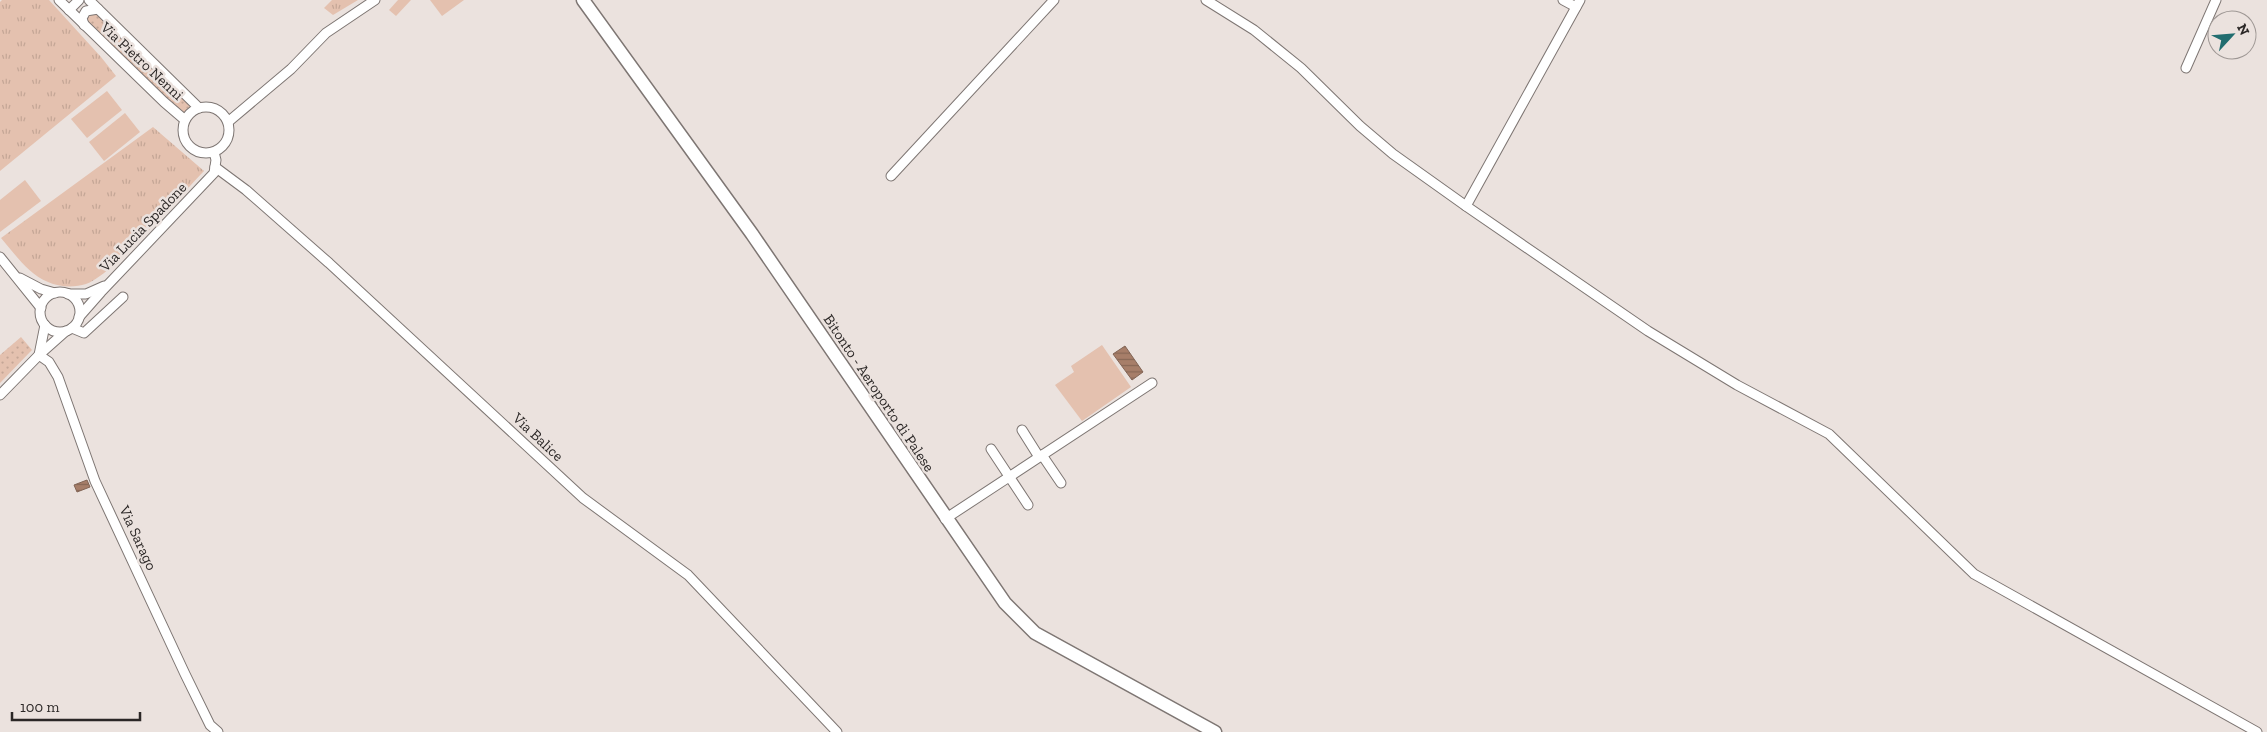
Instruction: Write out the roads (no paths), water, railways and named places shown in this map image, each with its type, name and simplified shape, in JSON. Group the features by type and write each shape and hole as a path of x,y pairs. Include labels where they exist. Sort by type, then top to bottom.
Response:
{"main road":[{"name":"Bitonto - Aeroporto di Palese","path":"582,0 752,234 945,519 1005,603 1035,632 1215,732"}],"street":[{"name":"Via Pietro Nenni","path":"59,0 185,120"},
{"path":"69,10 79,0"},
{"name":"Via Pietro Nenni","path":"89,0 199,108"},
{"path":"228,122 291,69 331,29 375,0"},
{"path":"891,176 1054,0"},
{"path":"1206,0 1270,43 1301,68 1360,126 1393,154 1466,206 1648,331 1737,385 1829,434 1974,574 2257,732"},
{"path":"1466,206 1578,4 1562,0"},
{"path":"2186,68 2216,0"},
{"path":"84,25 82,18 86,11 98,9"},
{"path":"208,106 218,109 228,122 228,136 224,145 216,151 206,153 196,150 188,143 184,134 185,120 193,111 199,108 208,106"},
{"path":"214,152 215,167"},
{"name":"Via Lucia Spadone","path":"79,317 214,173 215,167"},
{"name":"Via Balice","path":"215,167 246,190 329,262 583,498 688,576 837,732"},
{"path":"0,257 41,308"},
{"path":"16,276 41,289 55,293 86,294 108,284"},
{"path":"55,293 44,300 41,308 41,317 45,326 55,332 69,330 84,333 123,297"},
{"path":"0,395 39,355 69,330 79,317 78,304 68,294"},
{"path":"39,355 45,326"},
{"name":"Via Sarago","path":"39,355 49,362 58,377 95,480 192,689 210,725 218,732"},
{"path":"945,519 1152,383"},
{"path":"1022,430 1061,483"},
{"path":"991,449 1028,505"}]}
